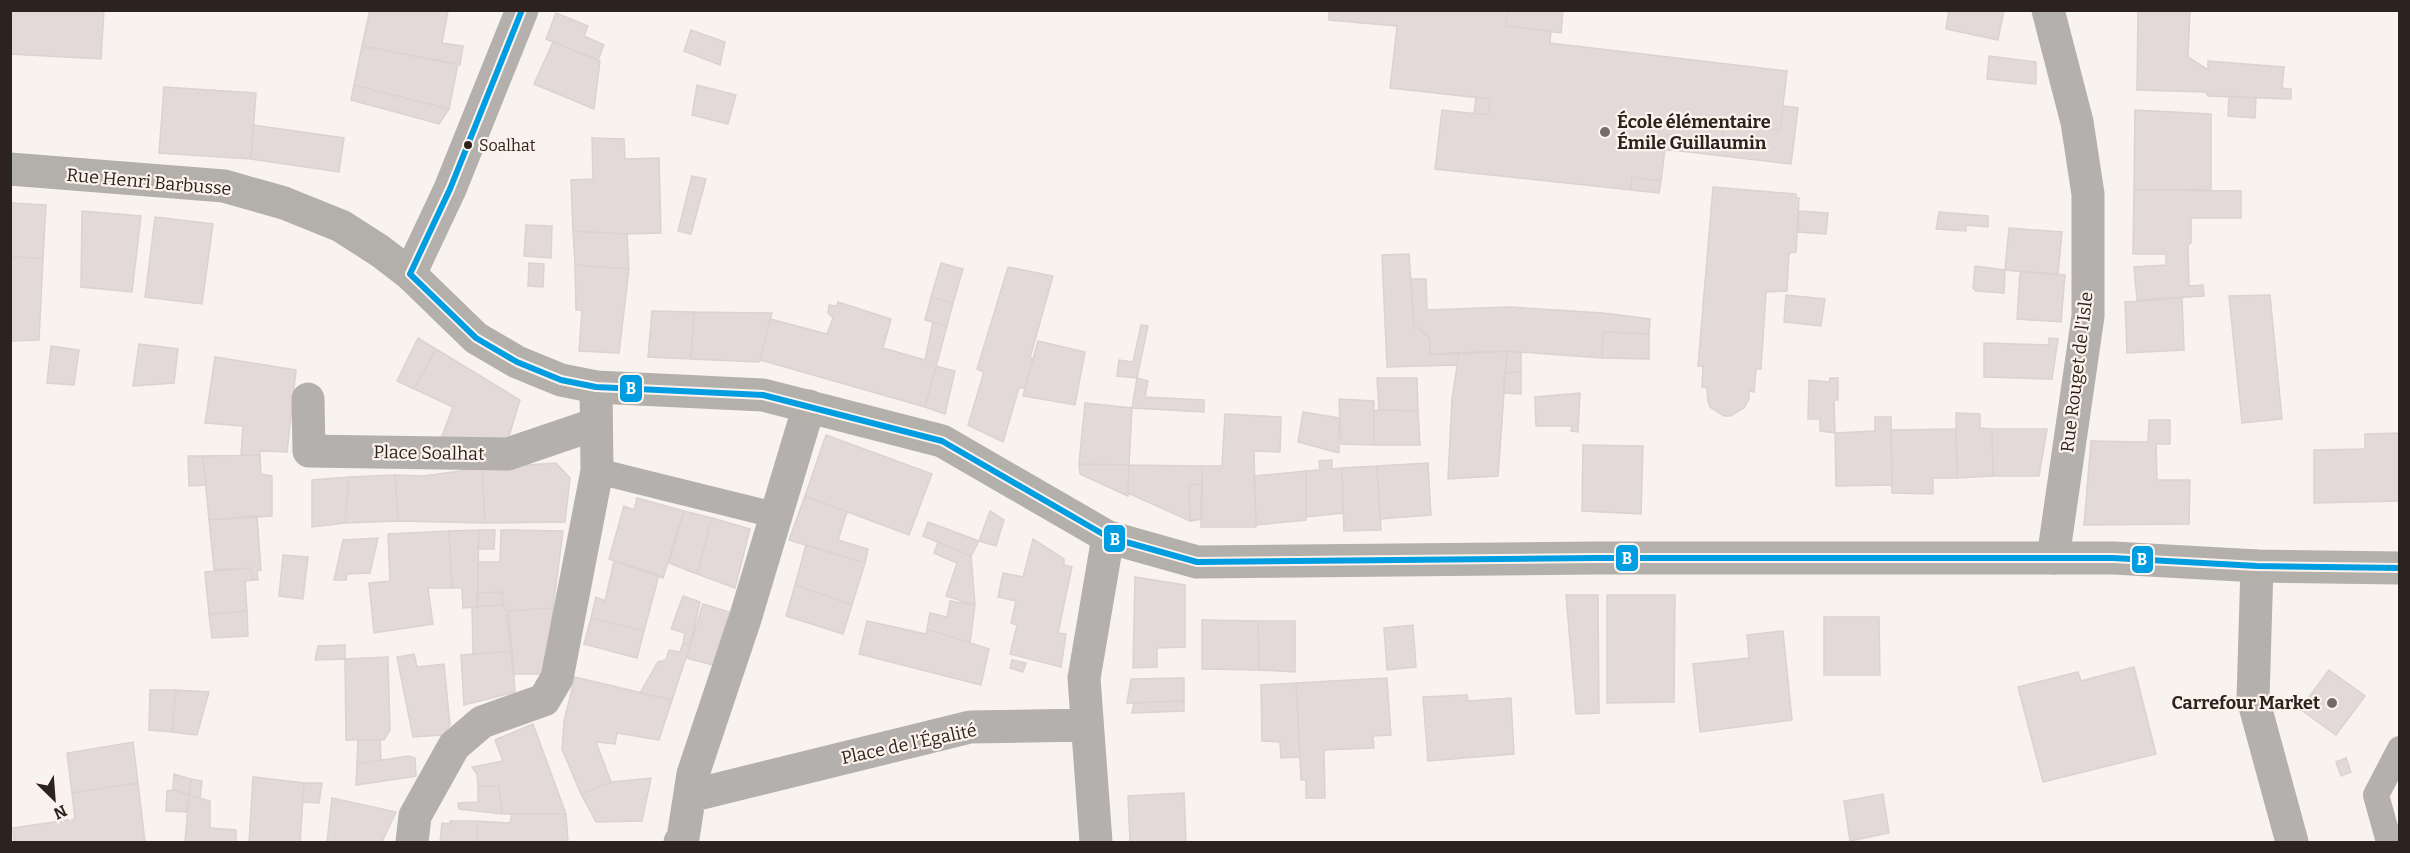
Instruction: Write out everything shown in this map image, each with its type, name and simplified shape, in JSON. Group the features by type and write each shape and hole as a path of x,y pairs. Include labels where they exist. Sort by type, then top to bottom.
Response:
{"street":[{"path":"410,274 450,189 522,10"},
{"name":"Rue Rouget de l'Isle","path":"2048,10 2077,122 2088,194 2088,316 2053,558"},
{"name":"Rue Henri Barbusse","path":"10,169 224,186 284,203 340,226 380,251 410,274 476,338 518,362 561,380 596,387 764,395 942,441 1108,537 1197,562 1595,558 2113,558 2257,566 2400,568"},
{"path":"412,843 415,816 454,746 482,722 544,700 557,678 597,471 596,387"},
{"name":"Place Soalhat","path":"308,399 309,451 508,454 596,424"},
{"path":"680,843 683,838 693,774 745,619 809,406"},
{"path":"1096,843 1084,678 1108,537"},
{"path":"2257,566 2253,699 2292,843"},
{"name":"Place de l'Égalité","path":"690,796 970,727 1086,724"}],"lane":[{"path":"597,471 775,514"},
{"path":"2389,843 2376,795 2400,749"}],"building":[{"path":"10,10 104,10 101,59 10,54"},
{"path":"370,10 448,11 442,43 463,46 460,65 362,46"},
{"path":"1329,10 1507,10 1506,26 1551,31 1550,43 1787,71 1780,130 1724,124 1722,140 1667,134 1661,181 1632,177 1631,190 1435,169 1442,110 1488,115 1490,99 1390,88 1397,26 1329,20"},
{"path":"1507,10 1563,10 1561,33 1506,26"},
{"path":"1949,10 2004,10 1998,40 1946,29"},
{"path":"2138,10 2190,10 2188,57 2208,70 2208,61 2284,67 2282,88 2291,89 2291,99 2208,96 2206,92 2137,90"},
{"path":"556,13 588,26 584,36 604,45 598,60 546,39"},
{"path":"691,30 725,42 720,65 684,51"},
{"path":"553,42 600,61 594,109 534,84"},
{"path":"362,46 458,64 449,109 354,85"},
{"path":"1989,56 2036,62 2036,84 1987,79"},
{"path":"354,85 449,109 439,124 351,100"},
{"path":"697,85 736,95 728,124 692,115"},
{"path":"164,87 256,93 251,159 159,153"},
{"path":"2229,96 2256,98 2255,118 2228,116"},
{"path":"1476,97 1490,99 1488,115 1474,113"},
{"path":"1783,106 1798,108 1791,164 1664,149 1667,134 1722,140 1724,124 1780,130"},
{"path":"2135,110 2211,114 2211,190 2134,190"},
{"path":"253,125 344,138 339,172 251,159"},
{"path":"592,138 624,139 625,159 659,158 661,233 573,231 571,180 593,179"},
{"path":"692,176 706,179 691,234 678,231"},
{"path":"1632,177 1661,181 1659,193 1631,190"},
{"path":"1713,187 1796,194 1796,198 1799,198 1796,252 1789,253 1787,291 1766,292 1761,369 1756,369 1754,392 1749,391 1749,399 1744,408 1730,416 1724,416 1710,407 1707,388 1702,387 1703,366 1698,366"},
{"path":"2134,190 2241,191 2241,218 2191,218 2191,243 2188,245 2189,286 2203,285 2204,296 2137,300 2134,267 2166,265 2166,254 2133,254"},
{"path":"10,203 46,205 43,258 10,257"},
{"path":"82,211 141,216 132,292 81,287"},
{"path":"1799,211 1828,213 1826,234 1798,232"},
{"path":"1939,212 1988,216 1988,227 1966,225 1966,231 1936,229"},
{"path":"155,217 213,224 202,304 145,297"},
{"path":"526,225 552,226 551,258 524,256"},
{"path":"2009,228 2062,232 2058,275 2005,270"},
{"path":"573,231 627,234 629,269 575,265"},
{"path":"1409,254 1414,328 1419,328 1430,339 1430,354 1459,354 1457,365 1387,367 1382,255"},
{"path":"10,257 43,258 39,340 10,341"},
{"path":"529,263 544,264 543,287 528,286"},
{"path":"941,263 963,269 953,303 931,297"},
{"path":"575,265 629,269 619,353 579,351 582,310 576,310"},
{"path":"1975,266 2005,270 2004,293 1976,291 1973,288"},
{"path":"1008,267 1053,276 1030,358 1033,359 1025,388 1019,388 1003,442 968,425 984,372 977,369"},
{"path":"2020,271 2065,275 2061,322 2017,319"},
{"path":"1411,279 1426,279 1427,310 1510,307 1603,313 1650,319 1649,334 1603,332 1602,358 1507,351 1430,354 1430,339 1419,328 1414,328"},
{"path":"1786,295 1825,299 1821,326 1784,322"},
{"path":"2270,295 2282,419 2242,423 2229,296"},
{"path":"931,297 953,303 947,326 925,320"},
{"path":"2182,298 2184,350 2127,353 2125,302"},
{"path":"838,302 891,319 883,348 925,360 933,322 947,326 925,407 760,360 770,319 827,334 833,318 828,313 829,305 837,306"},
{"path":"652,311 694,312 691,359 648,357"},
{"path":"694,312 772,313 759,362 691,359"},
{"path":"1141,325 1148,326 1137,378 1117,376 1119,360 1133,362"},
{"path":"1603,332 1649,334 1649,359 1602,358"},
{"path":"418,338 436,349 414,389 397,381"},
{"path":"2049,338 2058,339 2052,379 1984,377 1984,343 2049,345"},
{"path":"1038,341 1085,352 1075,405 1023,396"},
{"path":"139,344 178,349 174,383 133,386"},
{"path":"51,346 79,350 74,385 47,383"},
{"path":"436,349 520,400 506,446 440,441 453,407 414,389"},
{"path":"1507,351 1521,353 1521,372 1505,373"},
{"path":"1507,351 1498,476 1448,479 1452,399 1459,354"},
{"path":"215,357 296,370 287,452 260,451 260,455 241,455 243,426 205,423"},
{"path":"936,366 955,371 945,414 925,407"},
{"path":"1521,372 1521,394 1503,393 1505,373"},
{"path":"1137,378 1148,381 1145,397 1204,400 1204,412 1132,408"},
{"path":"1377,378 1417,378 1418,411 1379,410"},
{"path":"1830,378 1838,378 1838,400 1834,400 1835,433 1820,431 1820,419 1808,419 1809,380 1829,382"},
{"path":"1580,393 1578,432 1571,431 1572,426 1536,426 1535,397"},
{"path":"1339,399 1374,401 1374,445 1341,444"},
{"path":"1085,403 1132,408 1129,465 1079,464"},
{"path":"1374,411 1418,411 1420,445 1374,445"},
{"path":"1303,412 1339,418 1339,453 1298,442"},
{"path":"1956,413 1980,414 1980,428 1992,429 1993,476 1957,478"},
{"path":"1225,414 1281,417 1280,452 1254,451 1256,527 1201,527 1202,466 1222,466"},
{"path":"1875,417 1891,417 1892,485 1836,486 1835,433 1875,431"},
{"path":"2149,420 2170,420 2170,444 2156,444 2157,480 2190,480 2189,524 2084,525 2091,441 2148,442"},
{"path":"1956,429 1957,478 1933,478 1933,494 1892,493 1891,430"},
{"path":"1992,429 2047,429 2039,476 1993,476"},
{"path":"2400,433 2400,501 2314,503 2314,450 2365,449 2365,434"},
{"path":"826,435 932,474 909,535 805,496"},
{"path":"1583,445 1643,446 1641,514 1582,511"},
{"path":"260,455 261,474 272,476 272,516 209,520 203,456"},
{"path":"188,456 203,456 206,485 189,486"},
{"path":"1332,460 1332,469 1342,468 1343,513 1306,517 1306,471 1320,470 1319,461"},
{"path":"556,463 570,478 565,522 485,523 482,468"},
{"path":"1428,463 1431,515 1380,519 1377,466"},
{"path":"1079,464 1129,465 1128,496 1080,474"},
{"path":"1129,465 1202,466 1202,484 1189,485 1190,521 1128,493"},
{"path":"1377,466 1381,530 1344,531 1342,468"},
{"path":"482,468 485,523 398,521 395,475 423,476"},
{"path":"1306,471 1306,520 1256,525 1254,476"},
{"path":"395,475 398,521 345,523 349,477"},
{"path":"349,477 345,523 312,527 312,480"},
{"path":"1202,484 1202,519 1190,521 1189,485"},
{"path":"805,496 847,512 838,540 868,549 865,563 789,540"},
{"path":"637,498 684,511 663,578 609,559 624,506 634,510"},
{"path":"684,511 712,518 697,574 669,563"},
{"path":"990,511 1004,520 996,546 979,541"},
{"path":"257,516 261,570 257,571 258,580 253,580 251,568 214,570 209,520"},
{"path":"712,518 750,529 735,588 697,574"},
{"path":"928,522 979,541 971,556 923,536"},
{"path":"479,530 495,530 494,549 478,549"},
{"path":"479,530 477,607 463,608 462,588 452,588 449,531"},
{"path":"501,530 563,531 553,608 507,611 503,605 502,592 478,593 478,562 500,562"},
{"path":"449,531 452,588 428,588 433,624 374,633 369,583 390,581 388,534"},
{"path":"378,538 370,573 347,574 346,580 334,580 343,540"},
{"path":"1033,539 1064,559 1064,565 1072,567 1058,633 1066,634 1061,667 1010,654 1017,625 1011,623 1016,601 998,597 1003,573 1023,577"},
{"path":"938,542 971,556 975,605 946,596 957,563 934,553"},
{"path":"806,545 865,563 852,605 795,585"},
{"path":"283,555 308,557 303,599 279,596"},
{"path":"614,561 659,575 644,631 591,618 596,597 605,601"},
{"path":"251,568 253,580 245,581 247,611 209,614 205,572"},
{"path":"1135,577 1185,585 1185,647 1157,648 1157,667 1133,668"},
{"path":"795,585 852,605 843,634 786,616"},
{"path":"502,592 503,605 477,607 478,593"},
{"path":"1566,595 1598,595 1599,713 1576,714"},
{"path":"1607,595 1675,595 1674,702 1607,703"},
{"path":"683,596 700,602 690,645 683,643 685,633 671,629"},
{"path":"950,601 975,605 970,643 927,629 930,613 947,617"},
{"path":"703,604 729,612 713,665 686,658"},
{"path":"503,605 508,613 512,651 473,654 472,607"},
{"path":"553,608 545,674 513,674 507,611"},
{"path":"247,611 248,636 212,638 209,614"},
{"path":"1824,617 1879,617 1880,675 1824,675"},
{"path":"591,618 644,631 637,658 584,644"},
{"path":"1202,620 1258,621 1259,670 1202,669"},
{"path":"867,621 926,634 927,629 989,649 981,685 859,654"},
{"path":"1258,621 1295,621 1295,672 1259,670"},
{"path":"1413,625 1416,667 1387,670 1384,628"},
{"path":"1783,631 1792,720 1700,732 1693,664 1749,658 1747,635"},
{"path":"683,643 690,645 672,700 640,693 658,662 666,660 669,650 680,652"},
{"path":"345,645 345,659 315,660 318,646"},
{"path":"512,651 515,692 464,705 461,655"},
{"path":"414,654 417,667 444,664 450,725 443,735 413,737 397,657"},
{"path":"388,657 390,730 384,740 346,740 345,659"},
{"path":"1012,660 1026,663 1023,672 1010,668"},
{"path":"2134,667 2156,754 2043,782 2018,687 2078,672 2081,681"},
{"name":"Carrefour Market","path":"2329,670 2365,696 2336,735 2300,709"},
{"path":"575,677 672,700 659,740 617,733 615,744 596,742 611,782 581,794 562,749 564,721"},
{"path":"1184,678 1184,701 1127,703 1131,679"},
{"path":"1387,678 1391,735 1373,736 1374,748 1324,750 1325,798 1306,798 1306,780 1301,780 1296,683"},
{"path":"1296,683 1300,757 1281,758 1280,742 1262,741 1261,685"},
{"path":"150,690 176,690 172,732 149,730"},
{"path":"176,690 209,692 197,735 172,732"},
{"path":"1467,695 1468,701 1511,698 1514,754 1428,761 1423,697"},
{"path":"1184,701 1184,711 1132,713 1134,703"},
{"path":"533,724 566,814 502,814 499,786 478,786 477,774 472,767 503,761 495,740"},
{"path":"358,740 380,740 381,760 357,764"},
{"path":"133,742 138,783 72,793 67,753"},
{"path":"408,756 415,758 416,776 356,785 357,764"},
{"path":"2346,758 2351,772 2341,776 2336,762"},
{"path":"174,774 191,779 189,795 173,790"},
{"path":"253,777 304,783 300,842 249,842"},
{"path":"651,778 642,821 596,822 581,794 611,782"},
{"path":"191,779 202,781 200,798 189,795"},
{"path":"138,783 145,842 14,842 13,828 75,819 72,793"},
{"path":"304,783 322,783 319,803 302,802"},
{"path":"478,786 499,786 502,814 459,809 458,803 478,802"},
{"path":"173,790 189,795 186,812 166,811 167,791"},
{"path":"1184,793 1186,842 1130,842 1128,796"},
{"path":"1883,794 1889,833 1850,841 1844,801"},
{"path":"189,795 210,801 210,828 236,830 236,842 185,842"},
{"path":"332,798 396,812 382,842 327,842"},
{"path":"512,814 566,814 568,842 477,842 477,821 510,823"},
{"path":"450,821 477,821 477,842 440,842 442,823 450,824"}],"transit line":[{"name":"B","path":"410,274 450,189 522,10"},
{"name":"B","path":"410,274 476,338 517,362 561,380 596,387 763,395 942,441 1108,537 1197,562 1595,558 2113,558 2257,566 2400,568"}],"place":[{"name":"École élémentaire Émile Guillaumin","path":"1605,132"},
{"name":"Soalhat","path":"468,145"},
{"name":"Carrefour Market","path":"2332,703"}]}
